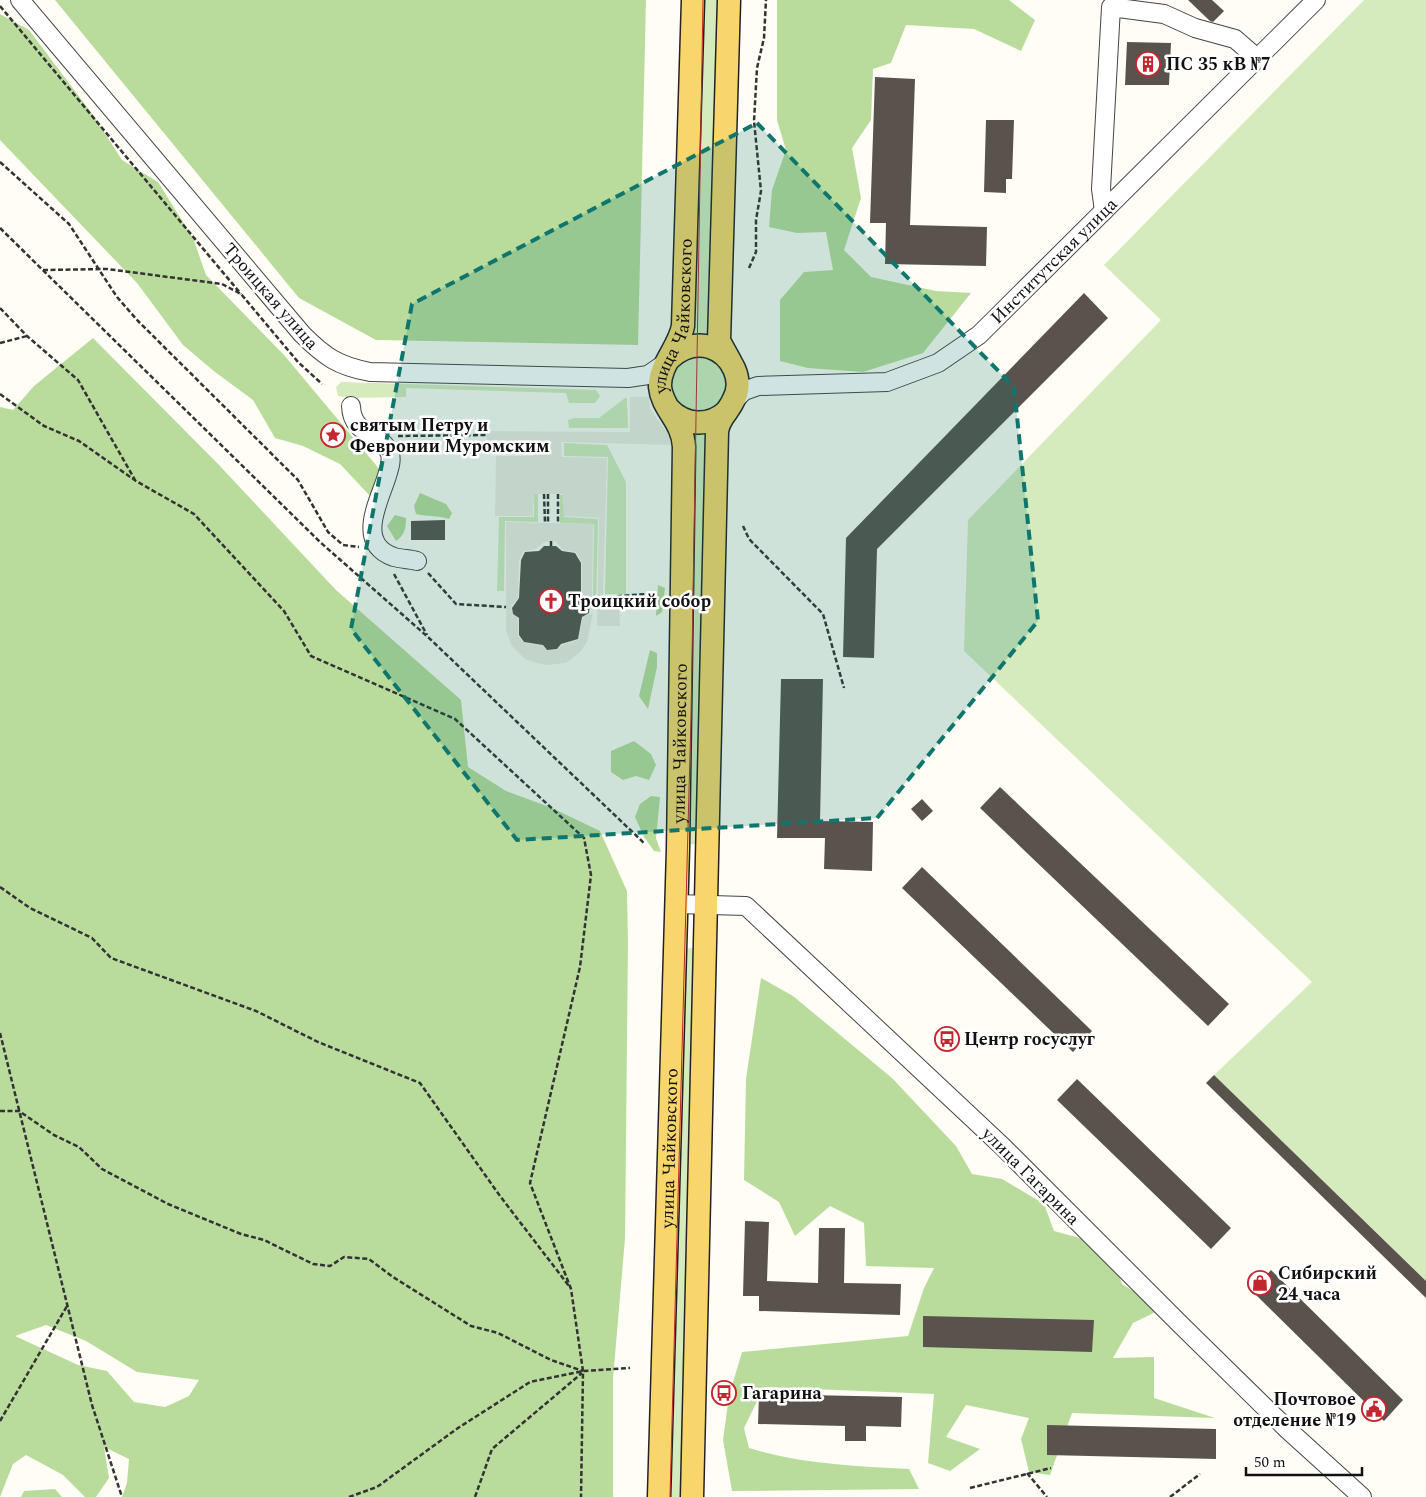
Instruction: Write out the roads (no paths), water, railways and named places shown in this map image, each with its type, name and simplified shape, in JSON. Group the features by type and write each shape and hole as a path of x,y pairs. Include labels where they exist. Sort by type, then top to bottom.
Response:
{"main road":[{"name":"улица Чайковского","path":"658,1497 676,904 684,447 682,430 666,405 660,382 680,339 683,321 693,0"},
{"path":"666,405 684,420 698,423 713,420 730,407 738,381 724,356 719,341 729,0"},
{"path":"669,360 683,349 693,346 704,346 724,356"},
{"name":"улица Чайковского","path":"692,1497 717,432 720,422 730,407"}],"street":[{"name":"Троицкая улица","path":"20,0 296,327 324,356 345,367 370,372 628,378"},
{"name":"Институтская улица","path":"730,407 746,390 771,384 875,384 887,382 938,363 979,335 1316,0"},
{"path":"1104,211 1100,189 1111,7 1164,14 1195,28 1235,39 1257,58"},
{"path":"724,356 746,376 758,382 771,384"},
{"path":"628,378 648,375 669,360"},
{"path":"628,378 649,388 666,405"},
{"path":"351,406 355,423 386,447 391,458 373,518 372,532 382,549 395,557 417,561"},
{"name":"улица Гагарина","path":"676,904 746,906 1002,1146 1287,1429 1362,1497"}],"tram line":[{"path":"670,1497 691,717 703,0"}],"place":[{"name":"ПС 35 кВ №7","path":"1148,64"},
{"name":"святым Петру и Февронии Муромским","path":"333,435"},
{"name":"Троицкий собор","path":"551,601"},
{"name":"Центр госуслуг","path":"947,1039"},
{"name":"Сибирский 24 часа","path":"1260,1283"},
{"name":"Гагарина","path":"724,1393"},
{"name":"Почтовое отделение №19","path":"1374,1409"}]}
